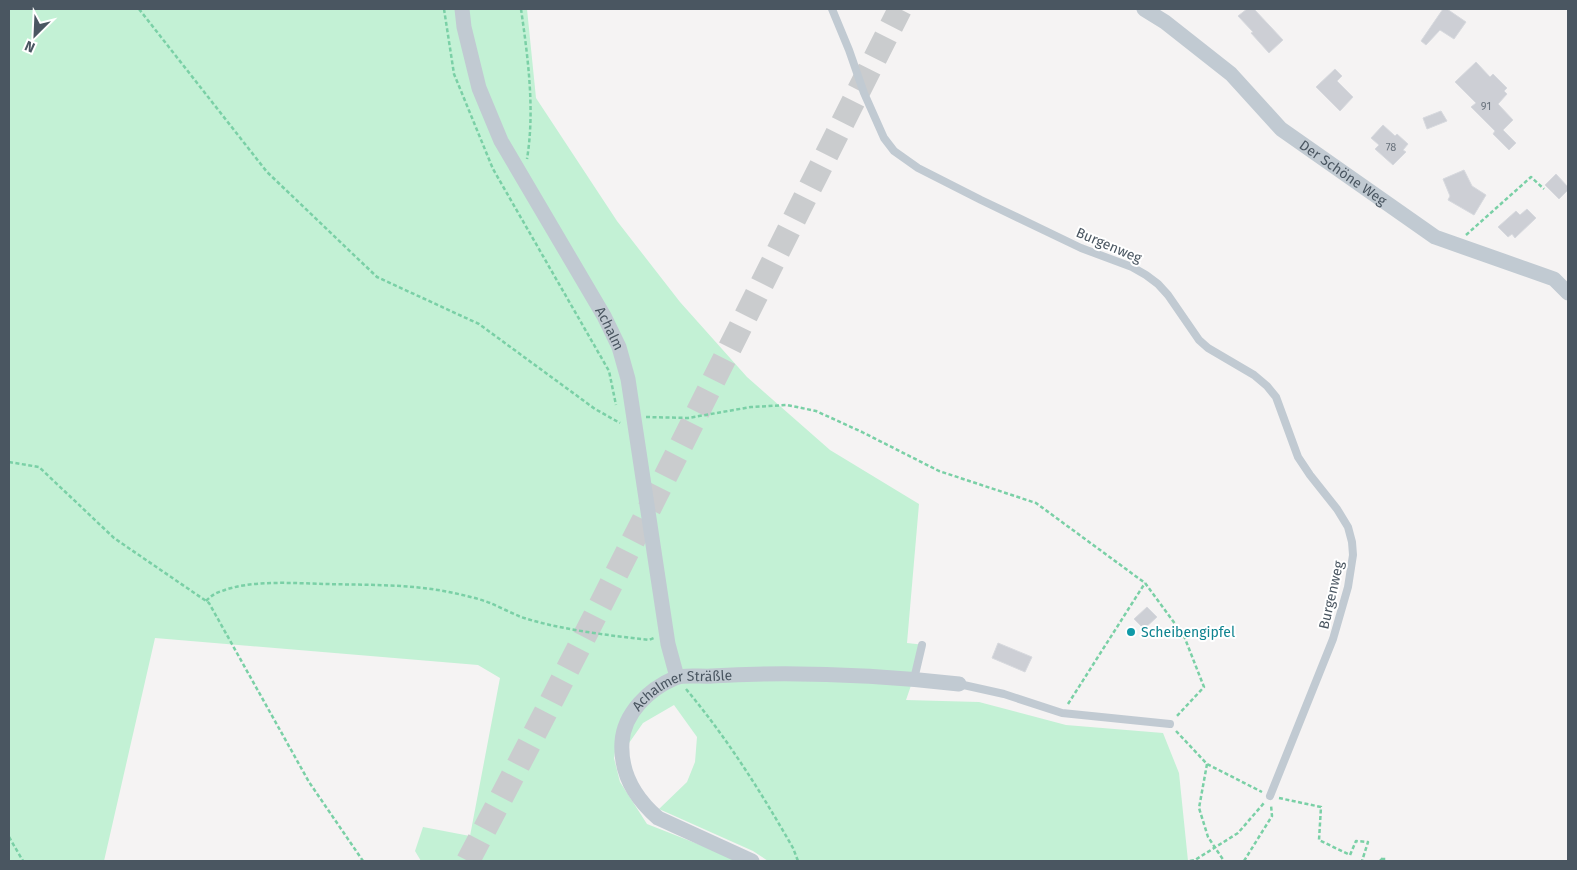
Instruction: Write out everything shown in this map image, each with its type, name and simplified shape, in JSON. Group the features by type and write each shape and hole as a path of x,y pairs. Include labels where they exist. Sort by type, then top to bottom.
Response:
{"street":[{"name":"Achalm","path":"462,9 464,27 479,88 501,141 604,316 619,347 628,379 635,418 668,644 677,677"},
{"name":"Der Schöne Weg","path":"1144,9 1165,22 1231,74 1281,129 1435,237 1554,279 1568,292"},
{"name":"Achalmer Sträßle","path":"752,861 658,818 639,799 628,780 621,758 622,739 627,722 640,702 658,688 677,677 825,674 914,679 959,684"}],"lane":[{"name":"Burgenweg","path":"832,9 864,93 884,138 894,151 918,168 981,200 1081,248 1146,275 1168,295 1199,340 1208,348 1254,374 1276,397 1298,457 1337,509 1348,528 1353,555 1348,587 1333,639 1270,796"},
{"path":"914,679 922,645"},
{"path":"959,684 1004,694 1062,713 1170,724"}],"path":[{"path":"139,9 267,172 377,277 480,324 595,409 620,422 635,418 688,418 751,407 787,405 816,411 939,471 1036,503 1145,583 1184,636 1204,687 1170,724 1207,764 1270,796 1321,807 1319,840 1350,855 1356,841 1368,842 1362,861"},
{"path":"444,9 454,74 493,169 609,371 616,405"},
{"path":"521,9 530,90 530,139 526,165 521,176"},
{"path":"1456,244 1531,176 1544,189"},
{"path":"618,414 620,422"},
{"path":"9,462 39,466 114,538 208,603 309,782 363,861"},
{"path":"206,601 212,595 223,590 278,583 425,589 488,602 521,617 550,624 649,640 655,637"},
{"path":"1062,713 1145,583"},
{"path":"677,677 746,769 793,848 798,861"},
{"path":"1207,764 1199,808 1208,837 1224,861"},
{"path":"1190,861 1195,860 1238,833 1270,796"},
{"path":"1244,861 1272,816 1270,796"},
{"path":"9,837 23,861"},
{"path":"1380,861 1384,857 1384,861"}],"green space":[{"path":"9,9 527,9 536,98 617,221 680,302 747,377 830,450 919,504 907,643 925,645 906,700 979,702 1066,725 1163,733 1179,773 1188,861 768,861 753,851 659,809 687,782 695,762 697,737 674,705 643,723 629,743 617,739 614,758 620,782 647,824 741,861 421,861 415,851 423,827 470,836 500,678 478,665 155,638 104,861 9,861"}],"building":[{"path":"1247,9 1254,9 1283,40 1269,53 1238,16"},
{"path":"1443,9 1447,9 1466,22 1454,39 1440,30 1426,45 1421,41"},
{"path":"1476,62 1490,77 1493,74 1507,88 1504,91 1507,94 1498,104 1513,120 1503,130 1516,143 1509,150 1493,134 1495,131 1471,107 1476,103 1455,82"},
{"path":"1335,69 1342,76 1337,81 1353,97 1340,111 1316,87"},
{"path":"1441,111 1447,121 1427,129 1423,118"},
{"path":"1383,125 1408,144 1403,150 1406,152 1393,165 1375,149 1379,145 1371,138"},
{"path":"1464,170 1472,186 1486,195 1474,215 1448,200 1450,196 1443,179"},
{"path":"1556,174 1568,187 1568,190 1559,199 1545,185"},
{"path":"1527,209 1536,218 1515,238 1512,234 1508,237 1498,227 1516,211 1520,215"},
{"path":"1147,607 1157,617 1144,629 1134,619"},
{"path":"998,643 1032,657 1025,672 992,658"}],"tunnel":[{"path":"468,861 632,542 900,9"}],"place":[{"name":"Scheibengipfel","path":"1131,632"}]}
